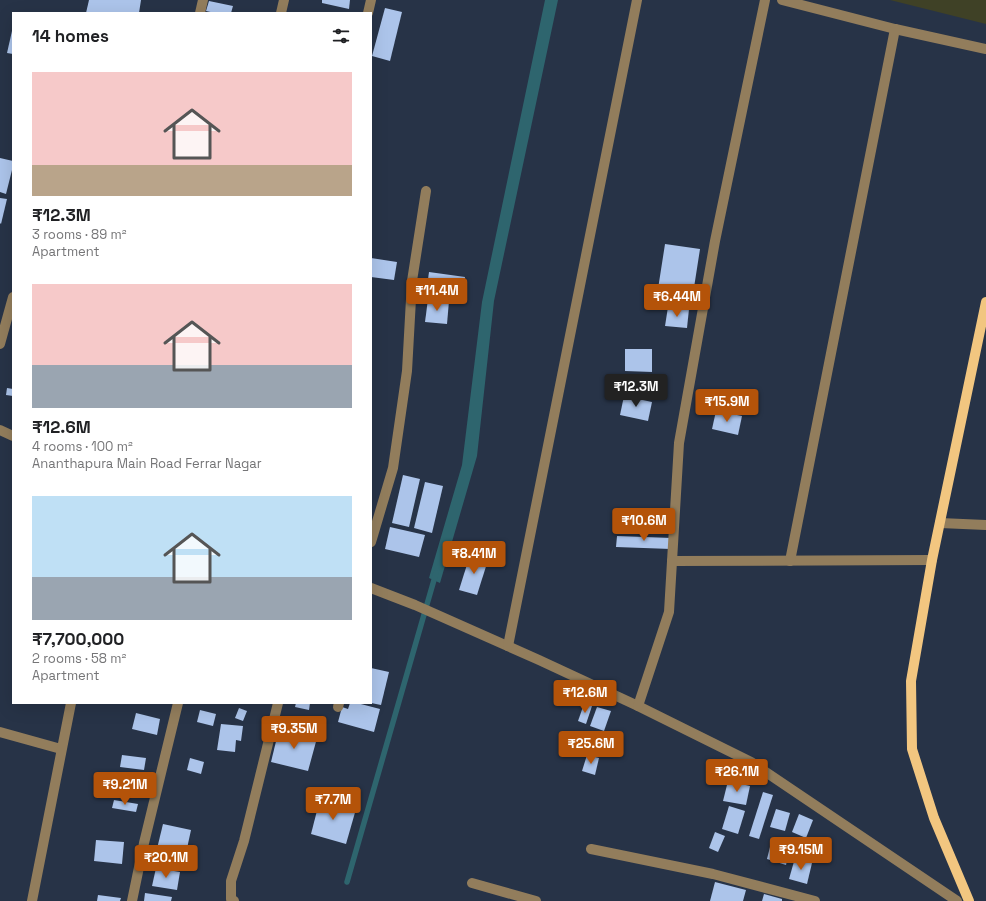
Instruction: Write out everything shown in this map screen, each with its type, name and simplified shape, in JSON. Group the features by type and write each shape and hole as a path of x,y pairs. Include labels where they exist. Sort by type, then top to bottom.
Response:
{"main road":[{"path":"969,901 934,818 912,749 911,681 932,560 986,302"}],"street":[{"path":"200,12 203,0"},
{"path":"281,12 284,0"},
{"path":"368,12 371,0"},
{"path":"508,646 637,0"},
{"path":"638,706 669,612 679,443 715,241 765,0"},
{"path":"782,0 895,29 986,49"},
{"path":"790,561 895,29"},
{"path":"372,539 393,468 407,371 412,281 426,191"},
{"path":"0,344 12,301"},
{"path":"0,430 12,436"},
{"path":"940,523 986,525"},
{"path":"672,561 932,560"},
{"path":"372,588 415,605 508,646 638,706 751,762 957,901"},
{"path":"32,901 71,704"},
{"path":"132,901 144,843 178,704"},
{"path":"232,900 231,882 244,841 278,704"},
{"path":"0,732 61,749"},
{"path":"591,849 713,874 815,901"},
{"path":"472,883 536,901"}],"shaded area":[{"path":"545,0 558,0 494,301 477,456 440,583 429,578 462,465 482,302"},
{"path":"890,0 986,0 986,24"}],"building":[{"path":"89,0 141,0 139,12 86,12"},
{"path":"322,0 350,0 349,9 322,3"},
{"path":"209,1 233,6 231,12 206,11"},
{"path":"385,8 402,12 390,61 372,56"},
{"path":"12,31 12,54 7,53"},
{"path":"0,158 12,161 12,170 6,194 0,192"},
{"path":"0,198 7,199 1,224 0,223"},
{"path":"665,244 700,249 693,294 658,289"},
{"path":"372,258 397,262 394,280 372,277"},
{"path":"429,272 465,277 461,300 426,294"},
{"path":"428,299 449,301 447,324 425,322"},
{"path":"668,307 689,309 687,328 665,326"},
{"path":"625,349 652,349 652,372 625,371"},
{"path":"7,388 12,389 12,396 6,395"},
{"path":"624,396 652,402 648,421 620,415"},
{"path":"716,411 742,416 738,435 712,429"},
{"path":"403,475 420,479 409,527 392,523"},
{"path":"425,482 443,486 432,533 414,528"},
{"path":"390,527 425,535 419,557 385,549"},
{"path":"617,536 672,538 671,549 616,547"},
{"path":"470,555 488,560 477,595 459,590"},
{"path":"372,668 389,672 381,705 372,703"},
{"path":"296,704 310,704 309,710 295,707"},
{"path":"350,704 361,704 380,709 374,732 338,722 342,707 348,709"},
{"path":"584,704 592,706 586,724 578,721"},
{"path":"597,707 611,711 604,731 590,726"},
{"path":"239,708 247,711 243,721 235,718"},
{"path":"200,710 216,714 213,726 197,722"},
{"path":"136,713 160,719 157,735 132,729"},
{"path":"221,724 243,726 241,741 236,740 235,752 217,750"},
{"path":"279,729 317,738 308,771 271,762"},
{"path":"592,734 605,737 600,755 587,752"},
{"path":"122,755 146,758 144,770 120,767"},
{"path":"587,755 599,758 595,775 582,771"},
{"path":"190,758 204,762 201,774 187,770"},
{"path":"728,781 750,786 746,805 723,801"},
{"path":"120,782 137,786 135,797 118,794"},
{"path":"763,792 773,795 759,839 749,836"},
{"path":"320,799 356,809 346,844 311,834"},
{"path":"114,800 138,804 136,812 112,808"},
{"path":"729,806 745,811 738,834 722,829"},
{"path":"776,809 790,813 785,831 770,827"},
{"path":"799,814 813,820 806,838 792,832"},
{"path":"163,824 191,830 183,867 154,861"},
{"path":"715,832 725,836 718,852 709,848"},
{"path":"96,840 124,842 122,864 94,861"},
{"path":"770,847 789,852 786,865 767,859"},
{"path":"795,858 812,863 807,884 789,879"},
{"path":"156,868 180,872 177,890 152,886"},
{"path":"715,882 746,890 743,901 710,901"},
{"path":"145,893 172,897 171,901 144,901"},
{"path":"764,894 782,899 782,901 762,901"},
{"path":"98,895 121,898 120,901 97,901"}],"waterway":[{"path":"347,882 436,573"}]}
